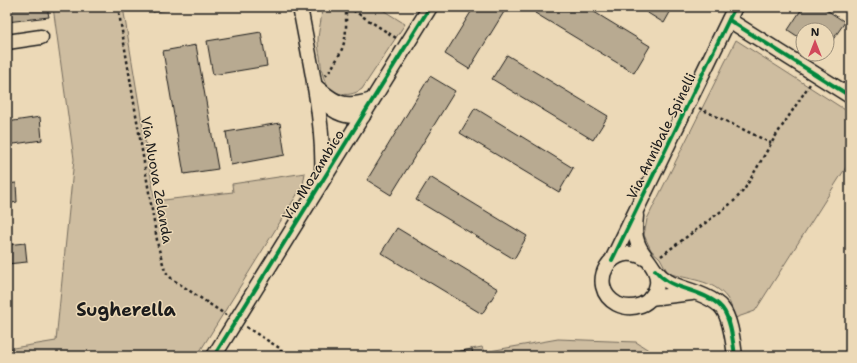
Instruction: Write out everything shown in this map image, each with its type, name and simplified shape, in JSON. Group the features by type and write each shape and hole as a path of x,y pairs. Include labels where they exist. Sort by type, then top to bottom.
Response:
{"street":[{"path":"300,7 322,140 322,181"},
{"name":"Via Mozambico","path":"214,356 430,7"},
{"name":"Via Annibale Spinelli","path":"612,260 735,7"},
{"path":"729,20 850,96"},
{"path":"7,42 41,37"},
{"path":"314,85 327,97 346,105 358,105 372,100"},
{"path":"314,85 322,99 330,108 343,115 362,116"},
{"name":"Via Annibale Spinelli","path":"637,210 635,236 638,244 654,262"},
{"path":"654,262 657,285 650,298 644,304 628,308 613,302 606,293 602,281 606,266 618,256 626,253 634,253 642,256 654,262 665,280 675,286 708,298 722,308 728,322 735,356"},
{"path":"650,298 696,293"}],"path":[{"path":"314,85 328,74 339,56 345,42 347,7 407,45"},
{"path":"654,262 734,201 744,190 771,144 810,84"},
{"path":"699,108 771,144"}],"shaded area":[{"path":"53,7 123,7 155,201 233,192 232,184 305,173 303,185 197,356 7,356 7,349 56,341 74,159"},
{"path":"321,7 378,7 405,24 362,89 357,92 351,94 341,94 333,90 326,83 321,67 318,43"},
{"path":"736,40 850,113 850,161 755,311 735,318 728,300 715,287 700,281 668,273 660,258 651,250 644,235 647,219"},
{"path":"558,339 636,342 658,356 436,356 482,347 484,352"}],"building":[{"path":"7,7 47,7 49,17 7,22"},
{"path":"152,7 181,7 153,12"},
{"path":"474,7 507,7 469,69 445,54"},
{"path":"538,7 586,7 650,46 634,73 535,13"},
{"path":"638,7 673,7 664,23"},
{"path":"803,7 822,7 845,22 835,36 835,22 795,22 795,35 788,30"},
{"path":"261,32 267,66 213,75 207,41"},
{"path":"196,45 218,169 184,174 163,51"},
{"path":"507,55 608,116 593,140 492,79"},
{"path":"430,76 455,91 391,195 367,180"},
{"path":"475,108 573,168 559,192 460,133"},
{"path":"40,117 42,140 7,145 7,122"},
{"path":"280,123 285,155 231,165 226,132"},
{"path":"430,177 527,236 514,259 416,200"},
{"path":"16,183 17,202 7,204 7,184"},
{"path":"397,228 498,289 482,314 381,253"},
{"path":"25,243 27,262 7,264 7,245"},
{"path":"472,349 473,356 436,356"}],"cycle path":[{"path":"214,356 430,7"},
{"path":"612,260 735,7"},
{"path":"729,20 850,96"},
{"path":"655,270 675,285 699,293 719,304 730,324 735,356"}],"district":[{"name":"Sugherella","path":"126,310"}]}
